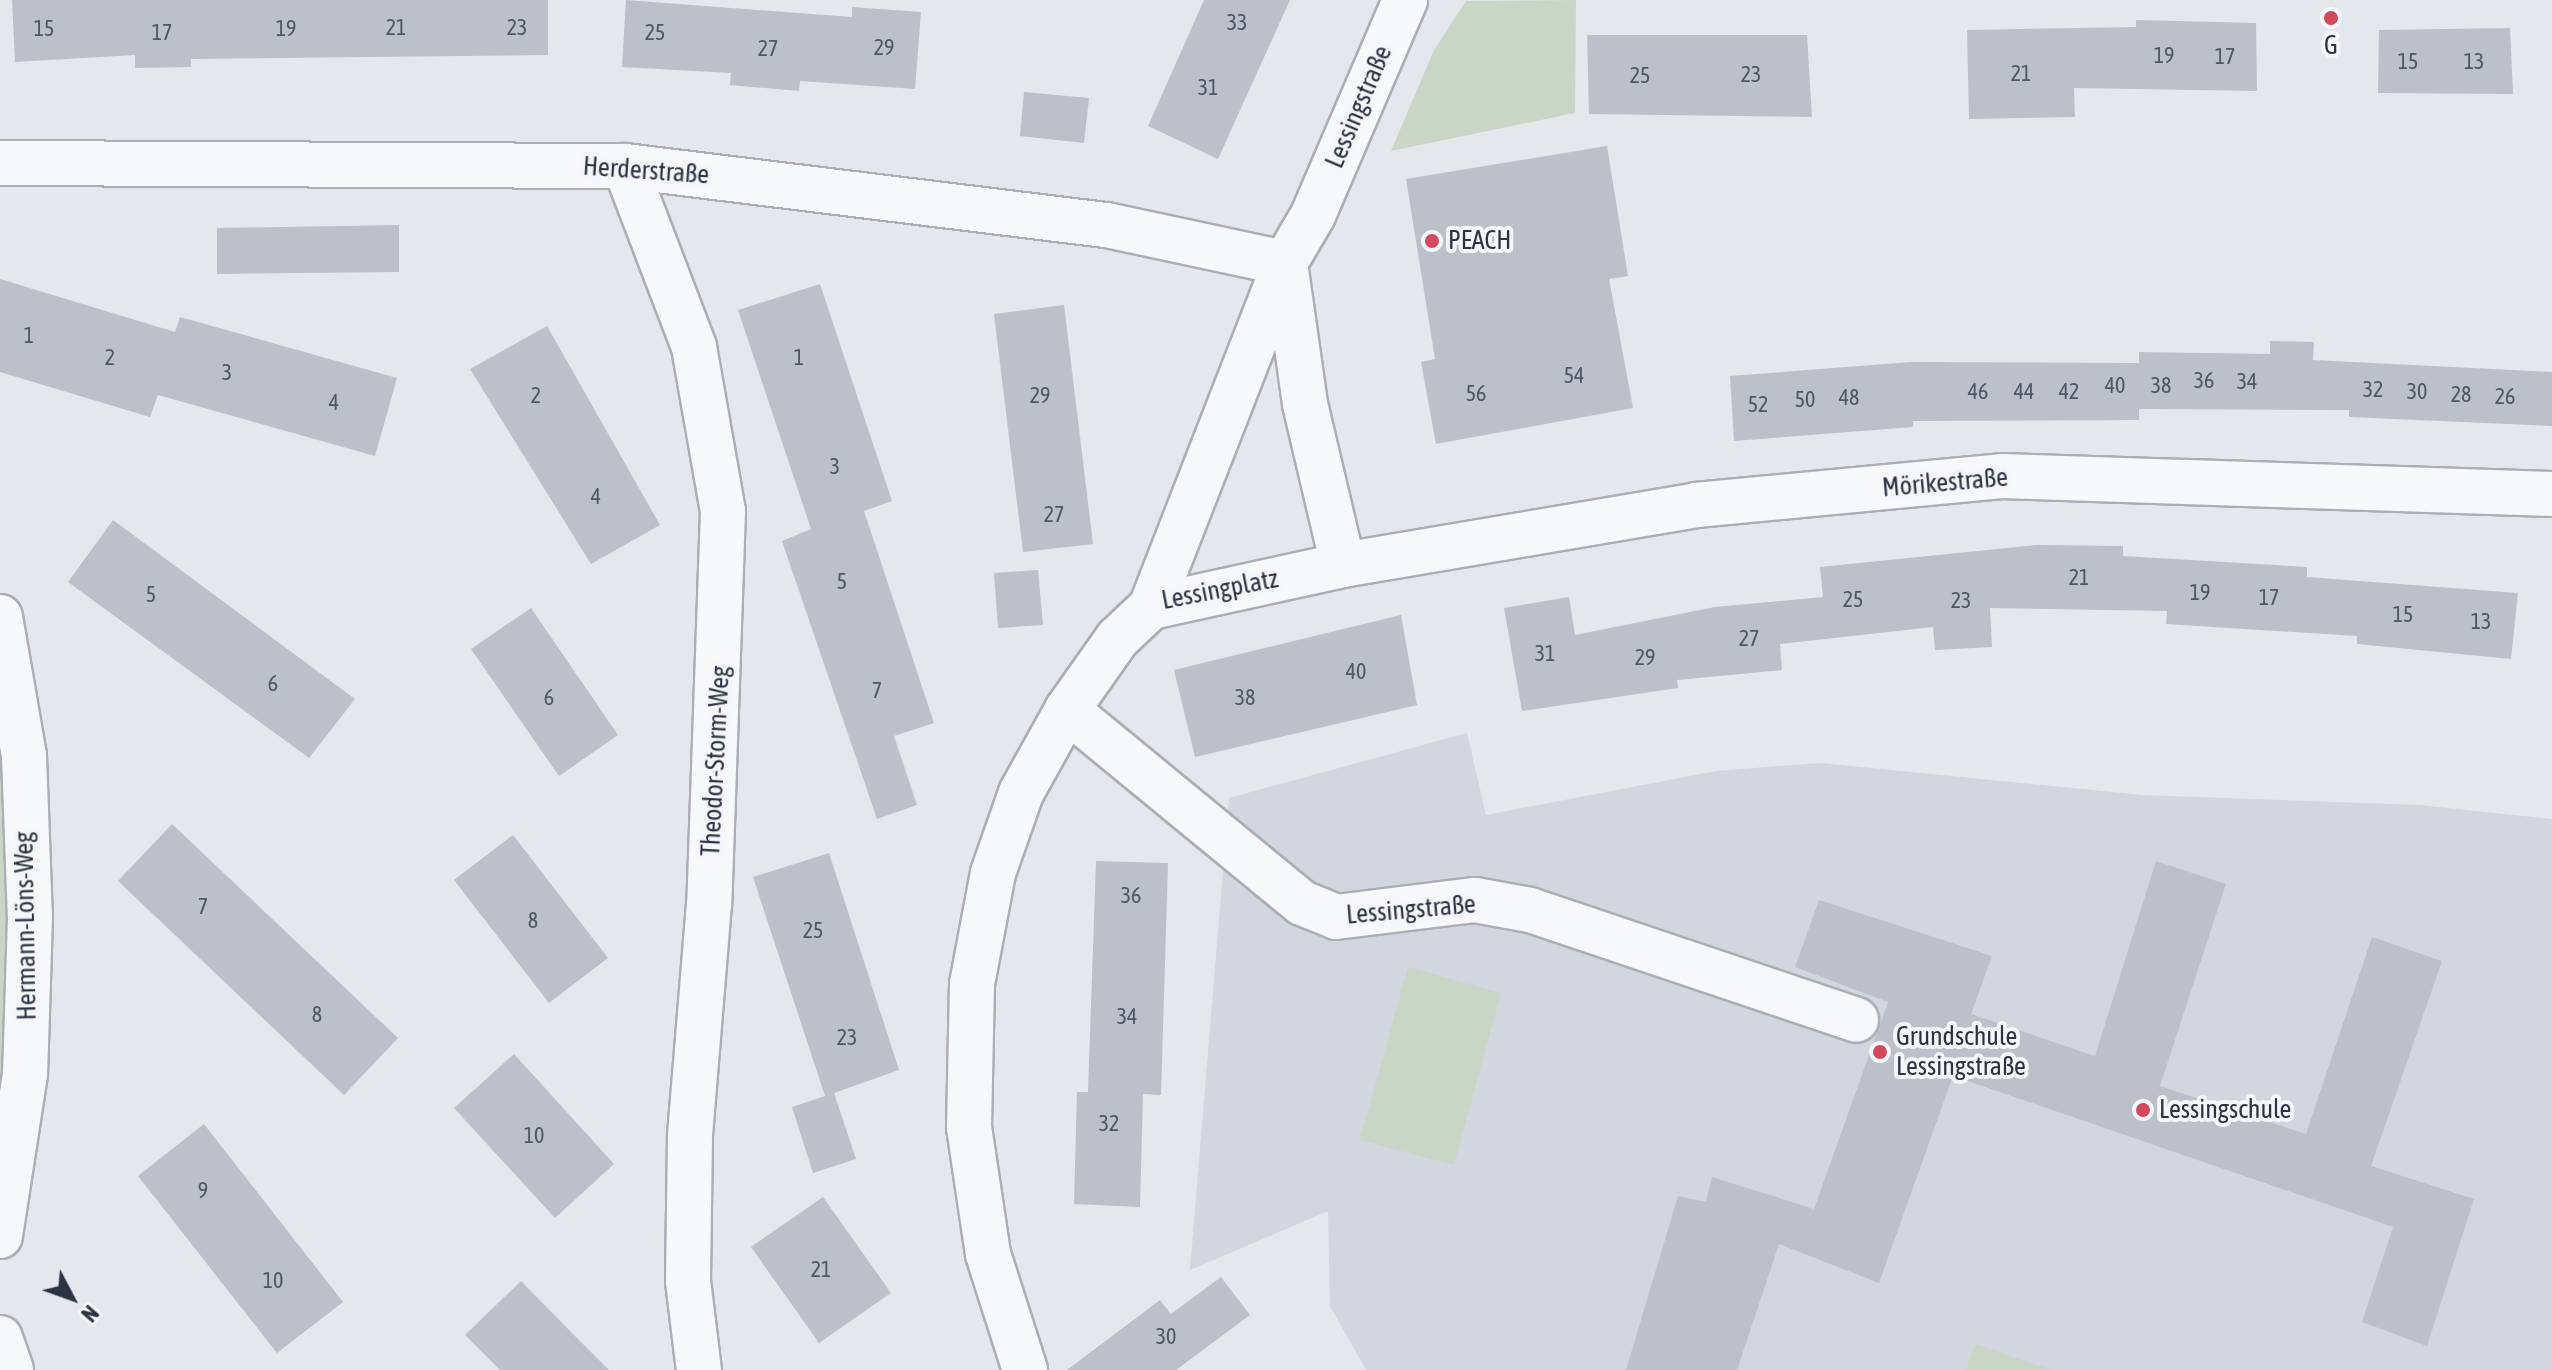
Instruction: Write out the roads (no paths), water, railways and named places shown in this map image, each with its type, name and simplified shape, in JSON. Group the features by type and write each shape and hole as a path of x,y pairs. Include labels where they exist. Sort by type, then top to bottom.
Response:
{"street":[{"name":"Lessingstraße","path":"1313,215 1405,0"},
{"name":"Herderstraße","path":"0,163 625,166 1107,225 1285,263"},
{"name":"Theodor-Storm-Weg","path":"625,166 694,347 723,511 709,904 690,1137 688,1281 699,1370"},
{"name":"Lessingplatz","path":"1151,607 1285,263 1313,215"},
{"path":"1285,263 1305,404 1343,565"},
{"name":"Mörikestraße","path":"1343,565 1696,505 2002,476 2552,494"},
{"name":"Lessingplatz","path":"1151,607 1343,565"},
{"path":"1025,1370 988,1254 971,1156 972,984 1007,829 1067,710 1117,639 1151,607"},
{"name":"Hermann-Löns-Weg","path":"0,617 24,756 30,930 21,1111 0,1236"},
{"name":"Lessingstraße","path":"1067,710 1302,903 1336,917 1475,900 1530,910 1856,1020"},
{"path":"0,1338 11,1370"}],"place":[{"name":"G","path":"2331,18"},
{"name":"PEACH","path":"1432,241"},
{"name":"Grundschule Lessingstraße","path":"1880,1052"},
{"name":"Lessingschule","path":"2143,1110"}]}
